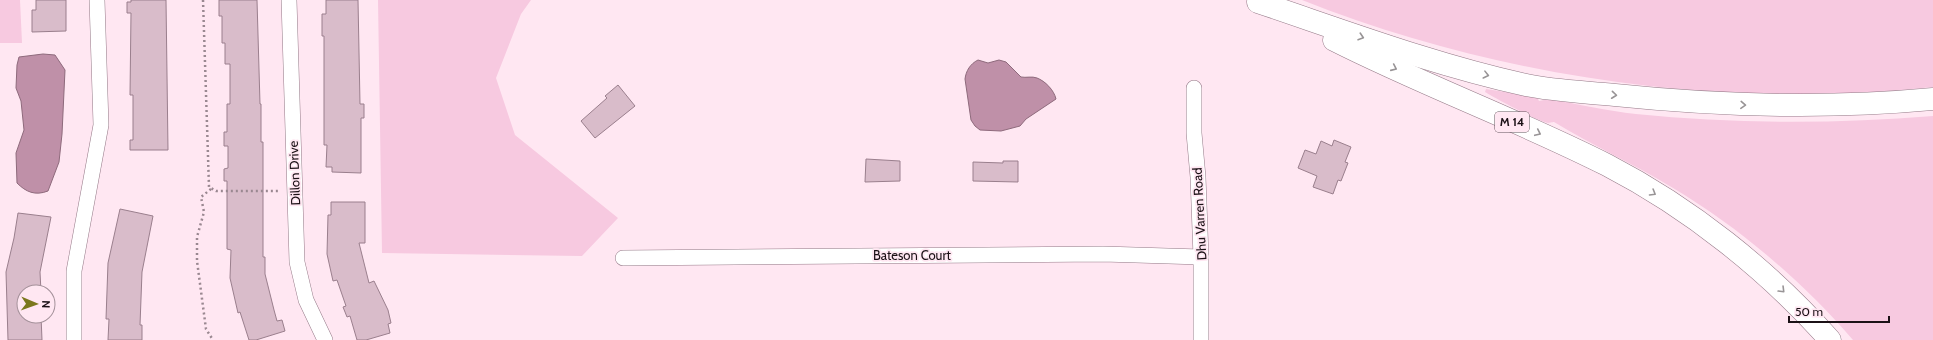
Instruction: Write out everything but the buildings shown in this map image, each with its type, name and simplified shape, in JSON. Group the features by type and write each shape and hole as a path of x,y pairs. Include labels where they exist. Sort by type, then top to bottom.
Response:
{"highway":[{"path":"1256,1 1449,65 1528,85 1645,98 1744,105 1893,103 1933,99"},
{"name":"M 14","path":"1256,1 1348,47 1600,162 1626,177 1682,211 1752,265 1778,286 1830,340"}],"street":[{"path":"74,340 74,271 101,125 97,0"},
{"name":"Dillon Drive","path":"289,0 297,262 306,300 325,340"},
{"name":"Dhu Varren Road","path":"1194,88 1194,133 1198,177 1201,256 1201,340"},
{"name":"Bateson Court","path":"623,258 1103,254 1201,256"}],"path":[{"path":"203,0 208,183 211,189 216,191 278,191"},
{"path":"211,189 201,197 204,212 197,238 197,261 206,329 213,340"}],"shaded area":[{"path":"0,0 20,0 22,43 0,43"},
{"path":"378,0 531,0 521,14 496,78 515,135 618,218 582,256 382,253"},
{"path":"1302,0 1933,0 1933,87 1853,93 1773,94 1693,90 1612,81 1533,68 1454,50 1377,27"},
{"path":"43,54 55,55 65,70 62,134 59,162 48,191 35,193 27,191 17,183 16,153 24,130 21,101 16,88 17,65 19,57"},
{"path":"978,60 988,63 999,60 1006,62 1021,77 1035,77 1040,79 1049,86 1056,99 1026,119 1020,126 1001,131 980,130 971,120 965,79 969,68"},
{"path":"1486,89 1537,97 1539,101 1549,99 1625,113 1710,120 1822,122 1933,116 1933,340 1853,340 1813,297 1769,257 1722,220 1658,179 1554,122 1548,123 1506,104 1485,92"}]}
